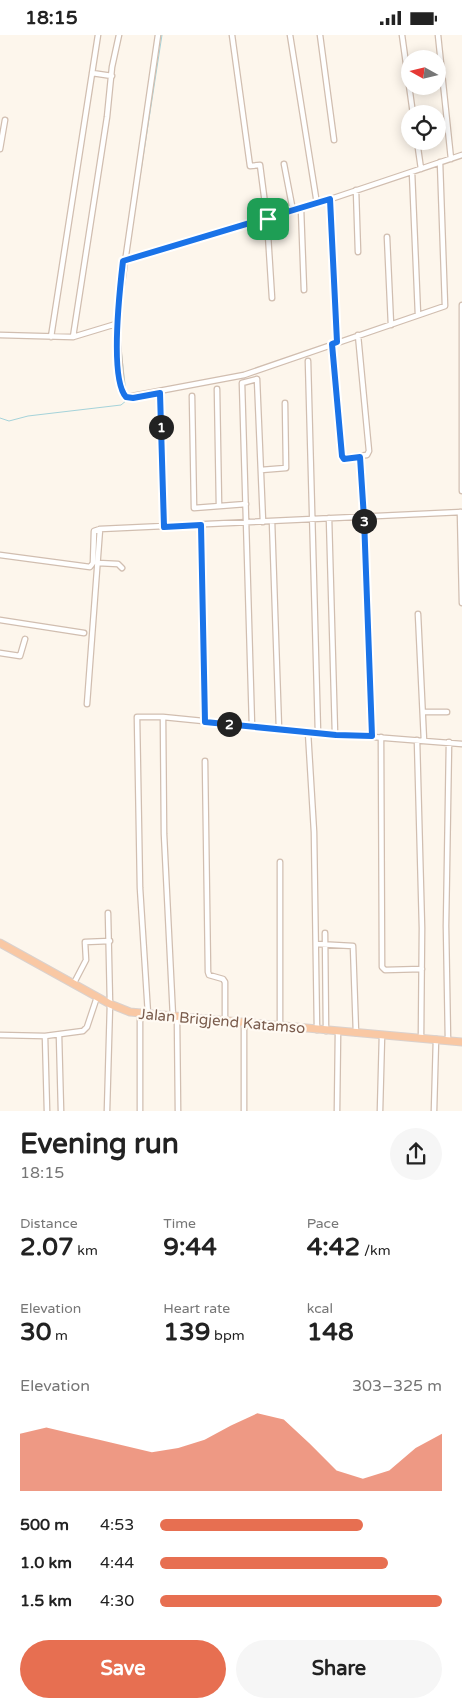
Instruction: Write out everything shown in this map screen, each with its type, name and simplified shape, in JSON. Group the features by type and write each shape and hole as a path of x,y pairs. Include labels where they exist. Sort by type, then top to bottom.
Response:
{"highway":[{"name":"Jalan Brigjend Katamso","path":"0,943 125,1011 144,1015 462,1042"}],"street":[{"path":"51,337 98,35"},
{"path":"73,337 119,35"},
{"path":"158,35 123,261 116,324 124,395 133,398 244,375 445,306 440,162"},
{"path":"232,35 250,166 260,165 268,219 272,298"},
{"path":"290,35 294,50 317,204"},
{"path":"320,35 334,141"},
{"path":"402,35 412,105"},
{"path":"438,35 451,159"},
{"path":"92,73 112,77"},
{"path":"0,149 5,120"},
{"path":"418,150 421,169"},
{"path":"123,261 317,204 462,155"},
{"path":"284,164 293,211"},
{"path":"412,172 418,315"},
{"path":"356,190 358,252"},
{"path":"330,199 334,343 342,456 344,459 367,455 369,451 358,335"},
{"path":"301,209 304,290"},
{"path":"387,237 391,325"},
{"path":"462,305 462,491"},
{"path":"0,335 73,337 116,324"},
{"path":"308,361 318,733"},
{"path":"252,726 242,383 257,379 263,522"},
{"path":"217,389 219,506"},
{"path":"160,393 164,527"},
{"path":"192,396 194,508 246,504"},
{"path":"261,470 286,469 284,403"},
{"path":"360,457 372,736"},
{"path":"0,555 90,567 93,563 93,533 94,530 100,529 461,512 462,603"},
{"path":"329,518 335,734"},
{"path":"272,521 279,729"},
{"path":"201,525 205,722"},
{"path":"86,704 100,529"},
{"path":"98,563 118,564 122,568"},
{"path":"418,614 424,741"},
{"path":"0,620 84,633"},
{"path":"0,653 20,656 25,639"},
{"path":"423,712 447,712"},
{"path":"140,1111 144,1015 136,719 139,716 163,717 318,733 462,744"},
{"path":"163,717 164,834 175,1017 178,1111"},
{"path":"308,732 314,832 317,1030"},
{"path":"380,737 382,967 386,970 422,969"},
{"path":"417,740 422,969 421,1038"},
{"path":"448,1041 446,926 450,742"},
{"path":"205,761 208,968 209,975 223,979 225,982 225,1021"},
{"path":"280,862 280,1027"},
{"path":"107,1111 110,1004 108,913"},
{"path":"325,933 326,1031"},
{"path":"74,983 86,960 84,943 110,941"},
{"path":"316,944 353,946 356,1033"},
{"path":"0,1035 45,1036 79,1033 85,1029 97,996"},
{"path":"244,1023 244,1111"},
{"path":"337,1111 338,1031"},
{"path":"59,1035 61,1111"},
{"path":"380,1111 382,1035"},
{"path":"45,1036 47,1111"},
{"path":"434,1111 436,1039"}],"waterway":[{"path":"133,222 162,35"},
{"path":"123,288 119,332 126,393"},
{"path":"0,418 9,421 28,416 121,405 127,400"}],"route":[{"path":"330,199 337,342 332,344 342,458 360,457 372,736 336,735 205,722 201,525 164,527 160,393 130,398 126,397 122,391 116,324 123,261 268,219 330,199"}]}
